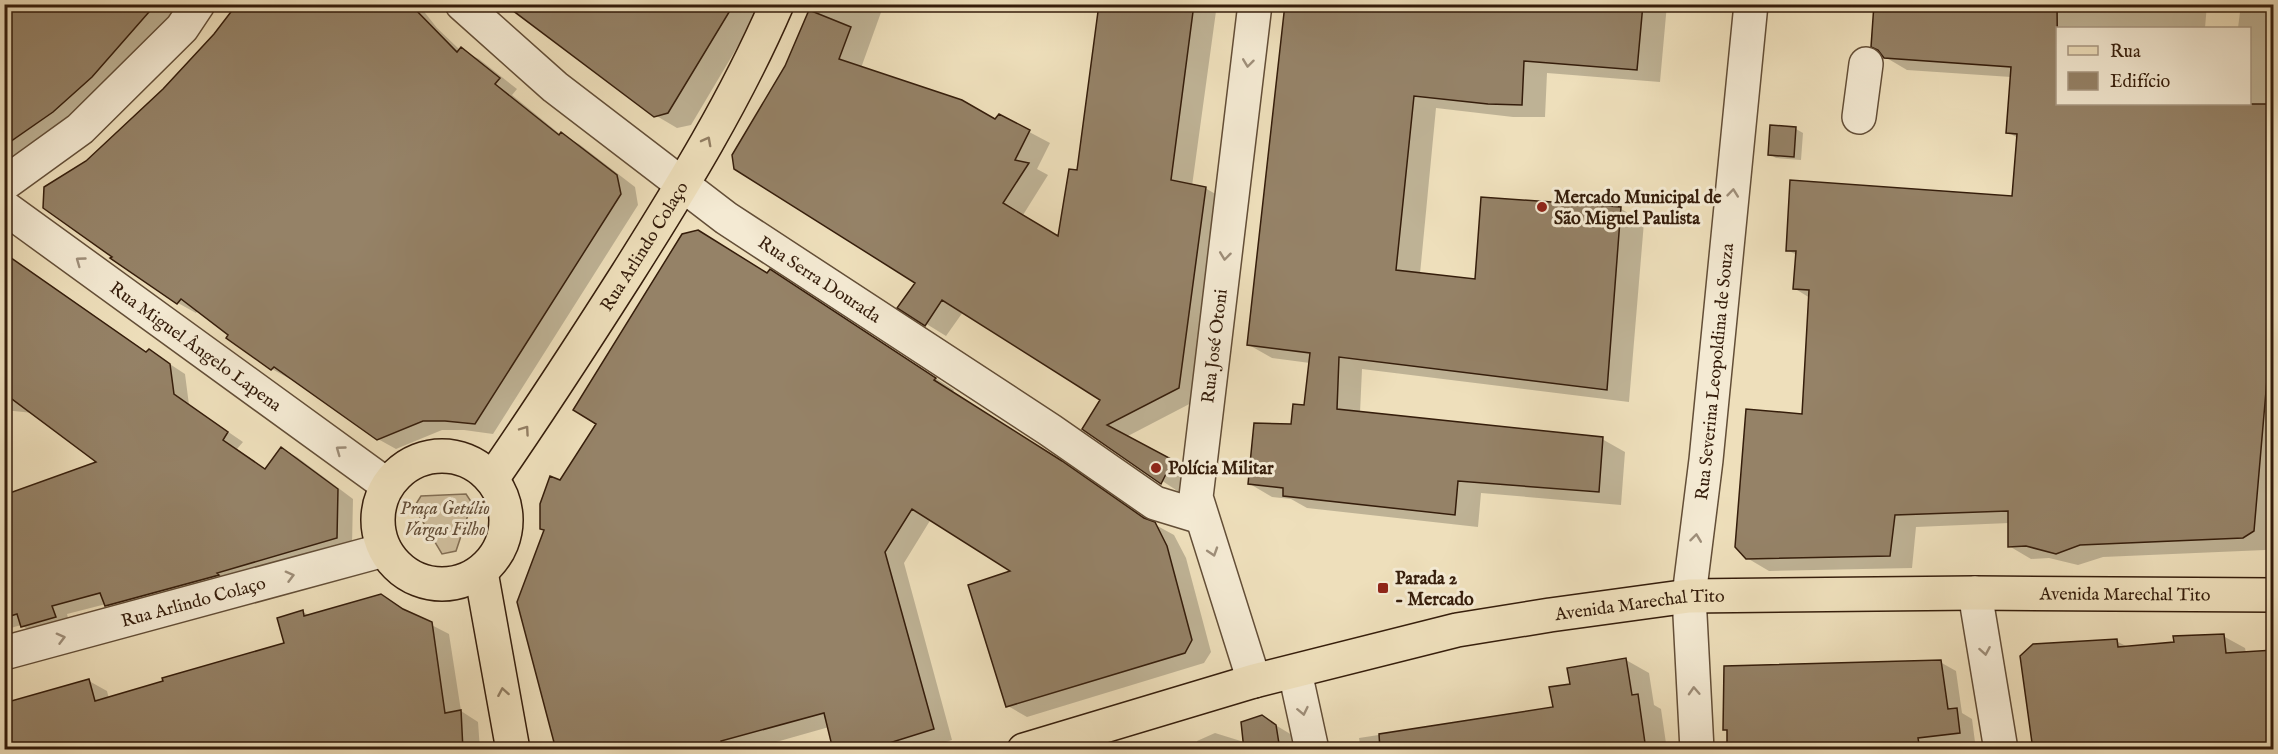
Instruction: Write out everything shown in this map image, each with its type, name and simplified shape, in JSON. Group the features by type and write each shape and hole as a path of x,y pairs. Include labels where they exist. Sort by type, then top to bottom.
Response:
{"main road":[{"name":"Rua Arlindo Colaço","path":"492,479 556,386 683,186 760,44 777,4"},
{"path":"438,455 468,460 492,479 504,502 506,527 499,552 481,572 456,584 428,583 402,572 384,550 377,529 378,506 387,484 409,464 438,455"},
{"path":"481,572 513,750"},
{"name":"Avenida Marechal Tito","path":"1024,750 1254,681 1457,630 1689,596 1975,593 2274,595"}],"street":[{"path":"4,184 80,129 182,28 198,4"},
{"name":"Rua Serra Dourada","path":"462,4 555,87 726,218 1050,430 1155,503 1201,517"},
{"name":"Rua José Otoni","path":"1254,681 1196,497 1255,4"},
{"name":"Rua Severina Leopoldina de Souza","path":"1697,750 1689,596 1706,460 1751,4"},
{"path":"1859,117 1866,64"},
{"name":"Rua Miguel Ângelo Lapena","path":"4,207 387,484"},
{"name":"Rua Arlindo Colaço","path":"4,653 384,550"},
{"path":"1975,593 2001,750"},
{"path":"1295,672 1312,750"}],"green space":[{"name":"Praça Getúlio Vargas Filho","path":"466,494 472,503 456,551 442,554 414,507 421,496"}],"building":[{"path":"4,4 156,4 92,77 53,112 4,146"},
{"path":"237,4 410,4 457,52 461,47 500,78 495,84 559,135 561,132 617,175 621,194 475,424 423,421 377,440 274,367 271,370 226,338 228,335 181,299 177,304 43,208 44,187 86,161 163,89 214,34"},
{"path":"504,4 734,4 668,113 654,117"},
{"path":"1099,4 1194,4 1171,180 1206,187 1179,388 1107,425 1173,460 1161,484 1082,429 1100,400 942,300 925,326 897,308 915,283 734,169 732,155 785,66 809,10 851,27 839,59 962,100 995,119 999,114 1030,130 1015,160 1029,163 1003,203 1058,236 1069,169 1077,170"},
{"path":"1285,4 1643,4 1637,70 1524,61 1522,105 1488,104 1414,96 1396,270 1475,279 1481,197 1621,207 1607,390 1339,357 1337,409 1603,437 1599,492 1458,481 1455,515 1283,496 1283,488 1248,484 1254,423 1291,424 1293,404 1304,405 1310,353 1247,345"},
{"path":"1874,4 2057,4 2056,105 2274,104 2271,169 2274,169 2274,298 2254,531 2243,538 2080,545 2056,554 2026,546 2008,547 2008,511 1895,515 1890,556 1746,559 1735,547 1746,409 1802,414 1809,290 1793,289 1796,251 1786,251 1790,180 2012,196 2017,134 2006,133 2011,67 1884,58 1878,50 1871,47"},
{"path":"1770,125 1796,127 1794,157 1768,155"},
{"path":"698,230 767,273 770,269 936,378 934,380 1062,461 1144,518 1155,522 1167,546 1192,640 1185,653 1006,707 968,585 1010,571 912,509 885,552 934,729 867,750 833,750 824,713 721,741 723,750 556,750 517,602 544,530 540,529 540,504 550,476 560,480 596,424 573,410 682,234"},
{"path":"4,253 146,352 149,349 170,364 174,394 228,432 223,440 265,469 281,447 338,489 337,538 217,573 219,575 105,606 100,593 52,606 56,617 21,627 17,614 4,618 4,495 96,462 4,393"},
{"path":"381,594 403,609 432,622 445,713 461,710 463,750 4,750 4,703 89,679 95,701 163,681 162,678 284,643 277,618 303,610 304,616"},
{"path":"2224,634 2226,653 2274,650 2274,750 2033,750 2020,656 2033,644 2117,639 2118,647 2174,642 2173,636"},
{"path":"1626,658 1632,695 1638,694 1646,750 1380,750 1379,734 1553,707 1549,687 1570,684 1567,668"},
{"path":"1941,660 1948,709 1957,708 1960,733 1918,738 1920,750 1727,750 1727,730 1723,730 1724,666"},
{"path":"1262,715 1276,725 1280,750 1244,750 1241,722"}],"place":[{"name":"Mercado Municipal de São Miguel Paulista","path":"1542,207"},
{"name":"Polícia Militar","path":"1156,468"},
{"name":"Parada 2 - Mercado","path":"1383,588"}]}
